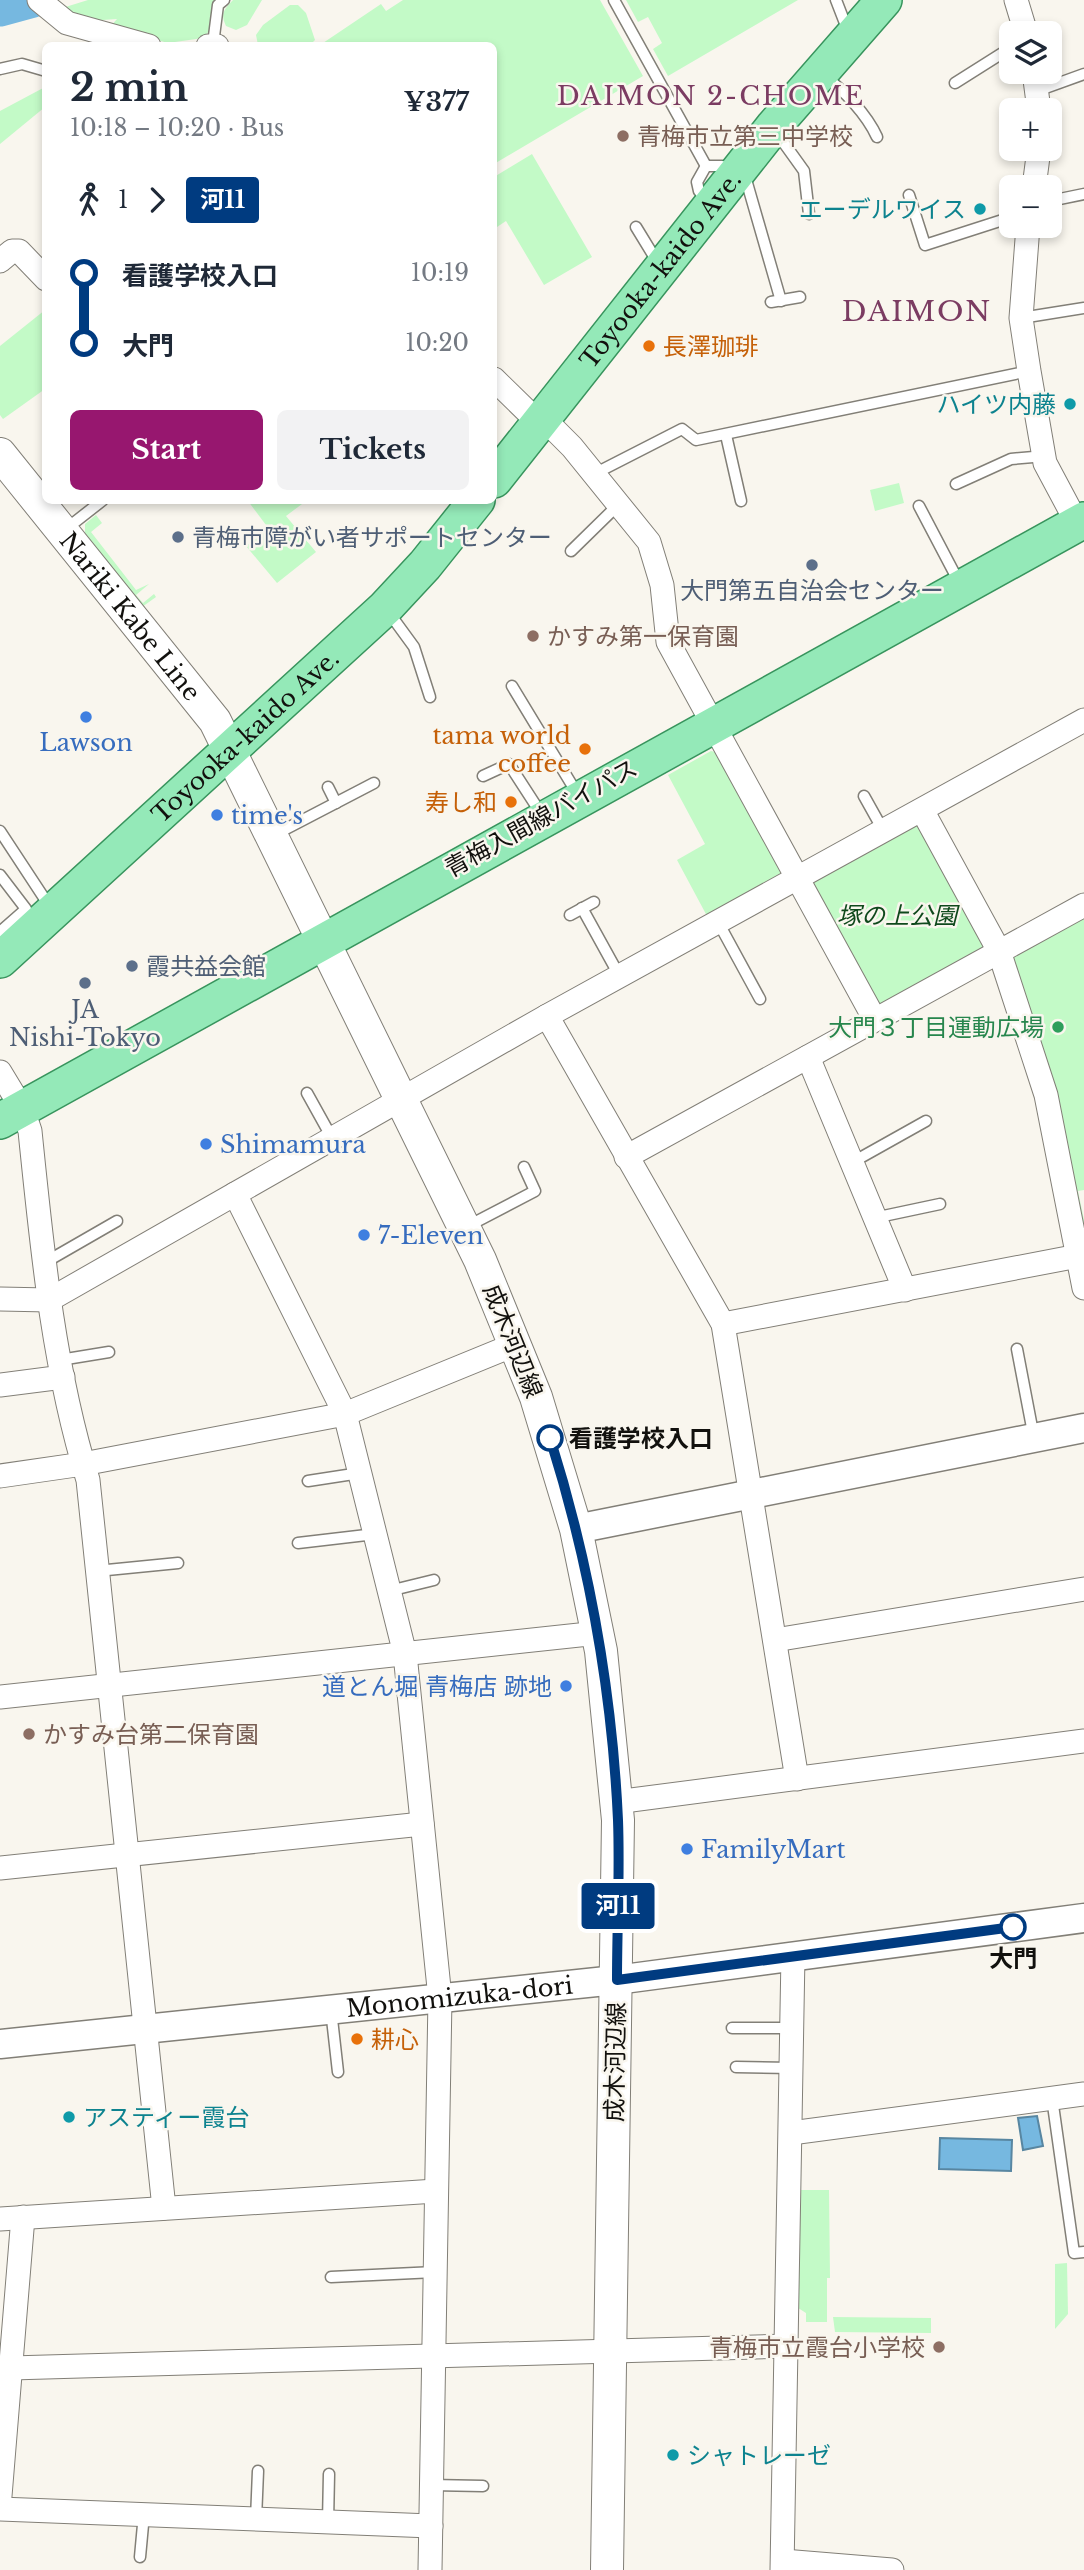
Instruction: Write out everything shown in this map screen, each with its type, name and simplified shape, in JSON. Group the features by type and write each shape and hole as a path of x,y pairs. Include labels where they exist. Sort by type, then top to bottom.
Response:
{"main road":[{"name":"Toyooka-kaido Ave.","path":"497,476 711,205 721,170 773,127 884,0"},
{"name":"Nariki Kabe Line","path":"0,454 215,721 228,750"},
{"name":"Toyooka-kaido Ave.","path":"0,960 40,915 228,750 271,716 386,608 474,504"},
{"name":"青梅入間線バイパス","path":"11,1115 579,797 1081,521"},
{"name":"成木河辺線","path":"228,750 465,1228 516,1344 550,1437 576,1529 598,1633 617,1802 617,1980 607,2570"}],"street":[{"path":"1016,0 1022,21"},
{"path":"45,6 67,23 135,42"},
{"path":"1027,238 1021,318 1045,463 1081,521"},
{"path":"0,261 12,251 19,251 42,275"},
{"path":"497,382 538,422 552,427 620,504 653,552 662,585 668,642 874,1018"},
{"path":"0,1299 49,1300 717,920 1084,720"},
{"path":"922,810 999,951 1046,1095 1084,1288"},
{"path":"626,1157 874,1018 1084,905"},
{"path":"547,1016 723,1324 797,1779"},
{"path":"808,1057 905,1290"},
{"path":"0,1072 11,1115 30,1131 49,1300 61,1369 88,1480 164,2208"},
{"path":"235,1194 345,1414 405,1654 440,1998 430,2570"},
{"path":"723,1324 1078,1256"},
{"path":"0,1476 83,1464 345,1414 516,1344"},
{"path":"0,1385 61,1369"},
{"path":"576,1529 1084,1428"},
{"path":"775,1640 1084,1589"},
{"path":"0,1697 598,1633"},
{"path":"617,1802 1084,1741"},
{"path":"0,1868 422,1824"},
{"name":"Monomizuka-dori","path":"0,2045 617,1980 1084,1918"},
{"path":"793,1955 783,2566 892,2570"},
{"path":"791,2133 1084,2094"},
{"path":"1,2481 14,2278 11,2218 436,2191"},
{"path":"7,2371 787,2346"},
{"path":"0,2509 431,2526"}],"lane":[{"path":"212,42 218,5 224,0"},
{"path":"614,0 721,170 747,183 776,301 800,297"},
{"path":"836,0 850,37"},
{"path":"955,83 999,55"},
{"path":"0,69 22,64 42,70"},
{"path":"819,72 836,84 873,128 877,137"},
{"path":"1037,91 1084,74"},
{"path":"773,127 804,171 808,214"},
{"path":"1062,199 1084,194"},
{"path":"909,195 925,245 999,221"},
{"path":"636,227 662,270"},
{"path":"1021,318 1084,308"},
{"path":"594,474 682,429 696,440 726,435 1029,371"},
{"path":"726,435 741,501"},
{"path":"956,484 1011,459 1045,456"},
{"path":"64,531 98,504"},
{"path":"571,551 620,504"},
{"path":"919,506 962,586"},
{"path":"386,608 414,647 430,697"},
{"path":"512,686 579,797"},
{"path":"483,776 509,764 543,817"},
{"path":"270,837 374,783"},
{"path":"328,787 336,803"},
{"path":"864,796 883,830"},
{"path":"0,831 40,915"},
{"path":"0,875 40,915"},
{"path":"570,915 594,902"},
{"path":"582,908 619,975"},
{"path":"0,932 40,915"},
{"path":"717,920 760,999"},
{"path":"307,1093 332,1138"},
{"path":"851,1163 926,1121"},
{"path":"465,1228 535,1191 524,1167"},
{"path":"874,1218 940,1205"},
{"path":"44,1263 117,1221"},
{"path":"1017,1349 1034,1438"},
{"path":"61,1369 109,1352"},
{"path":"308,1481 360,1473"},
{"path":"298,1543 375,1534"},
{"path":"97,1571 178,1563"},
{"path":"389,1591 433,1580"},
{"path":"331,2010 338,2072"},
{"path":"732,2028 792,2028"},
{"path":"736,2067 792,2068"},
{"path":"1052,2098 1074,2253 1084,2252"},
{"path":"331,2277 435,2272"},
{"path":"256,2519 258,2471"},
{"path":"328,2522 329,2474"},
{"path":"431,2485 483,2486"},
{"path":"140,2557 145,2514"}],"green space":[{"path":"88,0 216,0 209,31 203,38 175,42 164,42 110,27 117,19 88,21 59,9"},
{"path":"233,0 262,0 247,25 236,30 226,26 223,18 225,9"},
{"path":"403,0 600,0 643,76 497,162 497,42 324,42 381,4 386,11"},
{"path":"626,0 798,0 668,76 653,49 662,43 648,17 638,22"},
{"path":"290,5 298,5 306,13 315,40 257,42 256,35 263,25"},
{"path":"42,89 42,109 0,144 0,111"},
{"path":"532,154 592,257 544,285 506,221 497,227 497,175"},
{"path":"42,312 42,391 3,419 0,415 0,346"},
{"path":"899,483 904,503 875,511 870,490"},
{"path":"250,504 302,504 286,516 316,552 277,583 246,546 269,529"},
{"path":"96,515 102,523 91,532 136,590 149,584 136,595 143,603 154,594 156,597 142,607 85,533 85,524"},
{"path":"711,751 719,753 782,869 779,877 707,916 677,860 705,844 668,775"},
{"name":"塚の上公園","path":"914,825 922,827 985,942 984,948 879,1006 812,881"},
{"name":"大門３丁目運動広場","path":"1084,915 1084,1190 1078,1191 1084,1220 1084,1245 1011,960 1014,953"},
{"path":"797,2190 829,2190 830,2278 827,2278 827,2322 806,2322 806,2313 795,2306"},
{"path":"1067,2263 1068,2314 1055,2329 1055,2264"},
{"path":"833,2317 931,2318 931,2333 835,2332"}],"water":[{"path":"1037,2116 1043,2146 1023,2150 1018,2118"},
{"path":"940,2138 1012,2140 1011,2171 939,2169"}],"waterway":[{"path":"0,9 33,0"}],"bus line":[{"name":"河11","path":"550,1438 582,1551 598,1633 608,1706 618,1820 617,1980 1013,1927"}],"place":[{"name":"青梅市立第三中学校","path":"623,136"},
{"name":"エーデルワイス","path":"980,209"},
{"name":"長澤珈琲","path":"649,346"},
{"name":"ハイツ内藤","path":"1070,404"},
{"name":"青梅市障がい者サポートセンター","path":"178,537"},
{"name":"大門第五自治会センター","path":"812,565"},
{"name":"かすみ第一保育園","path":"533,636"},
{"name":"Lawson","path":"86,717"},
{"name":"tama world coffee","path":"585,749"},
{"name":"寿し和","path":"511,802"},
{"name":"time's","path":"217,815"},
{"name":"霞共益会館","path":"132,966"},
{"name":"JA Nishi-Tokyo","path":"85,983"},
{"name":"大門３丁目運動広場","path":"1058,1027"},
{"name":"Shimamura","path":"206,1144"},
{"name":"7-Eleven","path":"364,1235"},
{"name":"看護学校入口","path":"550,1438"},
{"name":"道とん堀 青梅店 跡地","path":"566,1686"},
{"name":"かすみ台第二保育園","path":"29,1734"},
{"name":"FamilyMart","path":"687,1849"},
{"name":"大門","path":"1013,1927"},
{"name":"耕心","path":"357,2039"},
{"name":"アスティー霞台","path":"69,2117"},
{"name":"青梅市立霞台小学校","path":"939,2347"},
{"name":"シャトレーゼ","path":"673,2455"}],"district":[{"name":"DAIMON 2-CHOME","path":"711,96"},
{"name":"DAIMON","path":"917,311"}]}
